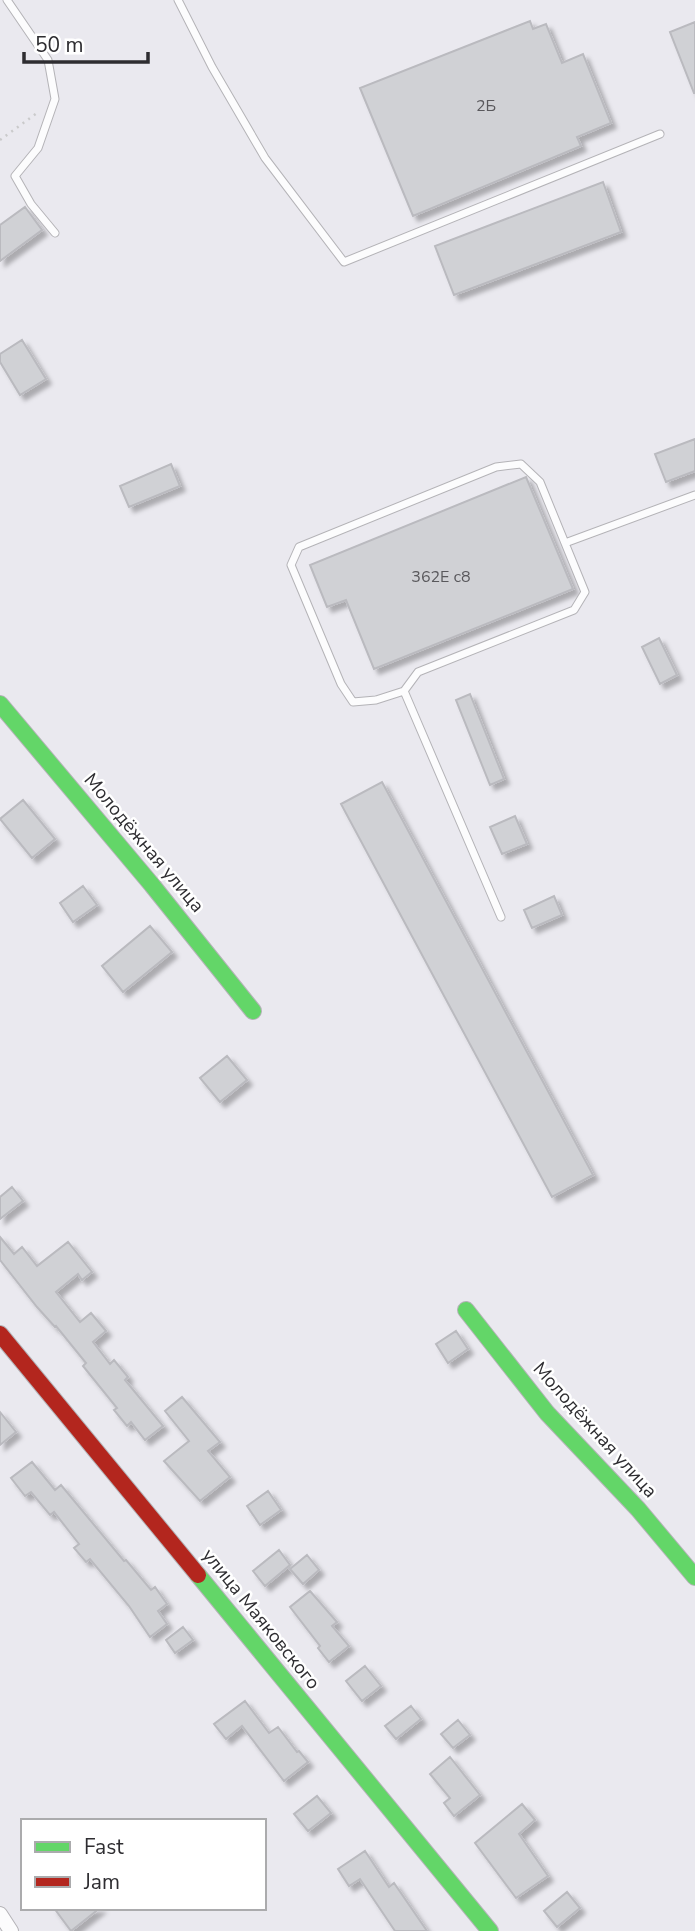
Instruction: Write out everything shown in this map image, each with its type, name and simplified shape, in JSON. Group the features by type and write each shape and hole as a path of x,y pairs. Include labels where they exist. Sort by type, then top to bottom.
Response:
{"street":[{"name":"Молодёжная улица","path":"0,704 152,885 253,1011"},
{"name":"Молодёжная улица","path":"466,1310 547,1413 638,1509 695,1577"},
{"name":"улица Маяковского","path":"0,1334 490,1931"},
{"path":"0,1914 11,1931"}],"lane":[{"path":"7,0 48,60 55,99 38,148 15,176 31,204 55,233"},
{"path":"178,0 212,67 265,158 344,262 660,134"},
{"path":"521,464 540,482 585,592 574,610 418,672 404,691 376,700 353,702 341,684 291,565 299,547 496,467 521,464"},
{"path":"565,543 695,495"},
{"path":"404,691 501,917"}],"path":[{"path":"0,139 55,99"}],"building":[{"path":"530,21 533,29 546,24 562,63 583,54 611,123 577,137 581,146 413,216 360,88"},
{"path":"695,22 695,93 694,93 670,32"},
{"path":"603,182 621,232 454,295 435,246"},
{"path":"25,207 42,230 0,261 0,225"},
{"path":"22,340 46,379 20,395 0,362 0,354"},
{"path":"695,439 695,471 666,482 655,454"},
{"path":"171,464 180,486 129,507 120,486"},
{"path":"526,477 573,589 374,669 346,600 327,607 310,565"},
{"path":"659,638 677,675 660,684 642,647"},
{"path":"470,694 504,779 490,785 456,700"},
{"path":"382,782 593,1175 552,1197 341,804"},
{"path":"23,800 55,839 32,858 0,819"},
{"path":"515,816 527,844 502,854 490,827"},
{"path":"83,886 97,905 73,922 60,903"},
{"path":"554,896 562,915 532,928 524,910"},
{"path":"150,926 172,952 123,992 102,966"},
{"path":"227,1056 247,1080 220,1102 200,1078"},
{"path":"12,1187 23,1201 0,1219 0,1197"},
{"path":"0,1237 14,1254 22,1247 37,1266 68,1242 92,1272 82,1280 78,1274 56,1292 80,1322 91,1313 106,1331 93,1342 110,1364 114,1360 128,1377 125,1380 163,1426 145,1440 131,1422 127,1426 114,1410 117,1408 83,1366 86,1363 0,1260"},
{"path":"456,1331 468,1349 448,1363 436,1344"},
{"path":"182,1397 220,1442 208,1451 230,1477 200,1501 164,1461 189,1441 165,1411"},
{"path":"0,1412 16,1432 0,1445"},
{"path":"32,1462 55,1490 61,1485 124,1561 126,1560 151,1590 155,1587 167,1604 158,1611 167,1624 150,1637 129,1606 90,1559 86,1562 74,1548 79,1544 54,1512 50,1515 31,1492 25,1496 11,1478"},
{"path":"268,1491 281,1510 260,1525 247,1506"},
{"path":"279,1550 290,1565 265,1586 253,1571"},
{"path":"307,1555 319,1570 303,1584 290,1569"},
{"path":"310,1591 337,1622 332,1626 349,1646 329,1662 290,1607"},
{"path":"183,1627 193,1640 175,1653 166,1640"},
{"path":"365,1666 381,1686 362,1701 346,1681"},
{"path":"245,1701 269,1733 278,1727 308,1762 284,1781 242,1726 226,1739 214,1724"},
{"path":"411,1706 421,1719 396,1739 385,1726"},
{"path":"458,1720 470,1735 453,1748 441,1734"},
{"path":"450,1757 480,1795 454,1816 444,1803 450,1798 430,1774"},
{"path":"317,1796 331,1813 308,1831 294,1814"},
{"path":"522,1804 535,1820 519,1834 548,1876 516,1898 475,1843"},
{"path":"365,1851 389,1887 394,1883 427,1931 395,1931 360,1879 349,1886 338,1869"},
{"path":"567,1892 580,1908 557,1927 544,1911"},
{"path":"55,1910 97,1910 71,1931"}],"traffic: fast":[{"path":"0,704 152,885 253,1011"},
{"path":"466,1310 547,1413 638,1509 695,1577"},
{"path":"198,1575 490,1931"}],"traffic: jam":[{"path":"0,1334 198,1575"}]}
